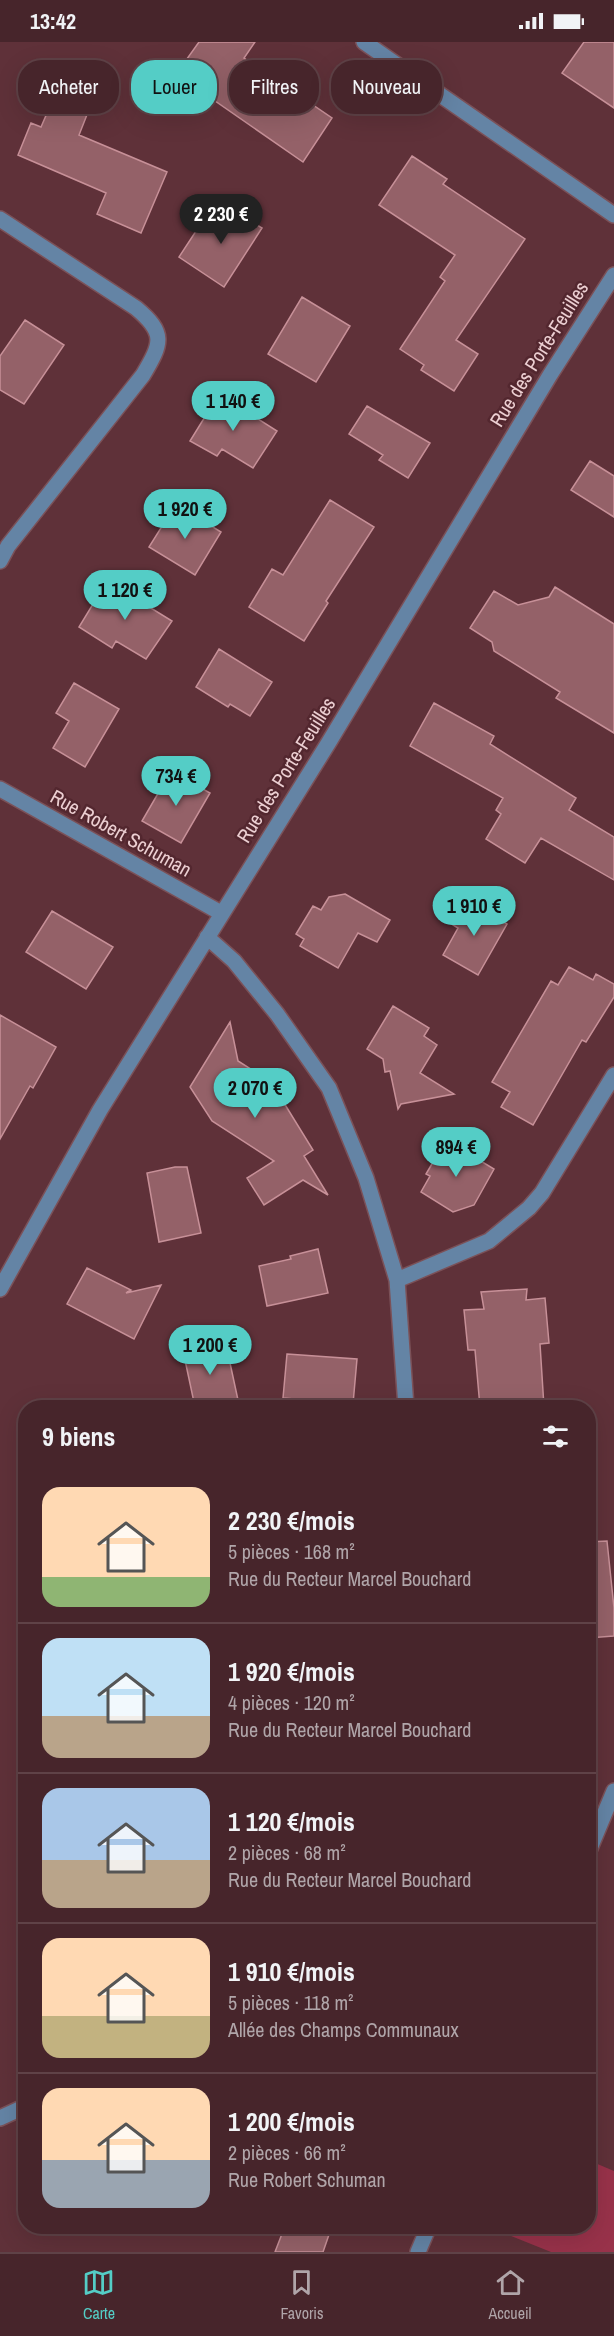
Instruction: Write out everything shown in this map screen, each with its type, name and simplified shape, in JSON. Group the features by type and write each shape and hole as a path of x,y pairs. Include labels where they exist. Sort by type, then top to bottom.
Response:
{"street":[{"path":"370,44 614,215"},
{"path":"0,219 136,308 150,320 158,334 156,353 143,375 8,546 0,561"},
{"name":"Rue des Porte-Feuilles","path":"0,1289 100,1110 329,742 550,375 614,276"},
{"name":"Rue Robert Schuman","path":"0,789 221,913"},
{"path":"207,938 234,961 277,1014 329,1088 366,1178 397,1280 406,1400"},
{"path":"397,1280 489,1240 529,1208 542,1193 614,1075"},
{"path":"596,1834 614,1791"},
{"path":"0,2118 18,2110"},
{"path":"418,2252 426,2234"}],"shaded area":[{"path":"596,2163 614,2171 614,2252 551,2252 506,2234 596,2234"}],"building":[{"path":"199,42 255,42 244,58 247,60 229,60 229,111 217,102 217,60 186,60"},
{"path":"584,42 614,42 614,108 562,73"},
{"path":"319,109 332,118 303,162 234,114 319,114"},
{"path":"47,114 87,114 79,135 167,172 141,233 97,214 106,193 18,155 31,123 41,127"},
{"path":"412,156 447,179 443,184 525,239 456,340 478,354 454,391 421,370 424,365 400,349 445,281 440,277 455,255 379,205"},
{"path":"223,204 262,228 224,287 179,257 198,228 205,232"},
{"path":"302,297 350,326 316,382 268,354"},
{"path":"25,320 64,345 24,404 0,390 0,356"},
{"path":"219,394 277,431 253,468 222,449 217,456 190,441"},
{"path":"367,406 430,443 408,478 379,460 383,455 349,434"},
{"path":"590,461 614,476 614,517 571,490"},
{"path":"330,500 374,527 326,601 328,603 304,641 249,607 272,569 283,575"},
{"path":"176,504 221,532 195,575 149,547"},
{"path":"107,581 172,621 146,659 116,641 112,648 79,627"},
{"path":"555,587 614,624 614,733 556,698 560,692 494,651 492,642 470,628 494,591 518,605 549,597"},
{"path":"219,649 272,682 250,716 230,704 228,707 196,687"},
{"path":"74,683 119,709 85,767 53,748 69,721 56,713"},
{"path":"434,703 494,736 490,744 576,798 569,810 614,837 614,880 541,838 525,863 486,839 501,814 496,810 503,798 410,746"},
{"path":"171,771 210,793 181,843 142,821"},
{"path":"345,894 390,920 377,942 358,933 338,968 300,946 304,939 296,934 313,906 321,910 329,897"},
{"path":"465,899 507,924 478,975 443,955 458,928 450,923"},
{"path":"52,911 113,947 86,989 26,952"},
{"path":"569,967 593,980 596,974 614,984 614,997 586,1042 582,1040 533,1125 501,1107 510,1092 492,1082 551,981 558,985"},
{"path":"393,1006 429,1028 424,1036 437,1045 420,1073 454,1094 401,1104 398,1109 390,1071 385,1072 383,1059 367,1049"},
{"path":"0,1015 56,1047 33,1088 30,1086 0,1139"},
{"path":"230,1022 238,1061 279,1087 287,1100 284,1103 313,1150 304,1156 328,1195 303,1180 264,1205 247,1178 274,1161 212,1121 190,1087"},
{"path":"446,1140 494,1169 474,1205 453,1212 421,1192 430,1176 426,1174"},
{"path":"187,1167 201,1233 159,1242 147,1173"},
{"path":"318,1249 328,1293 267,1306 259,1266 291,1259 290,1256"},
{"path":"87,1268 131,1290 126,1293 161,1285 134,1339 67,1304"},
{"path":"527,1289 526,1300 545,1298 549,1343 540,1344 544,1400 479,1400 475,1350 468,1350 464,1310 484,1309 481,1292"},
{"path":"182,1346 227,1349 238,1400 194,1400"},
{"path":"287,1354 357,1359 353,1400 283,1398"},
{"path":"607,1541 614,1608 614,1636 596,1637 596,1542"},
{"path":"282,2234 329,2234 323,2252 275,2252"}]}
